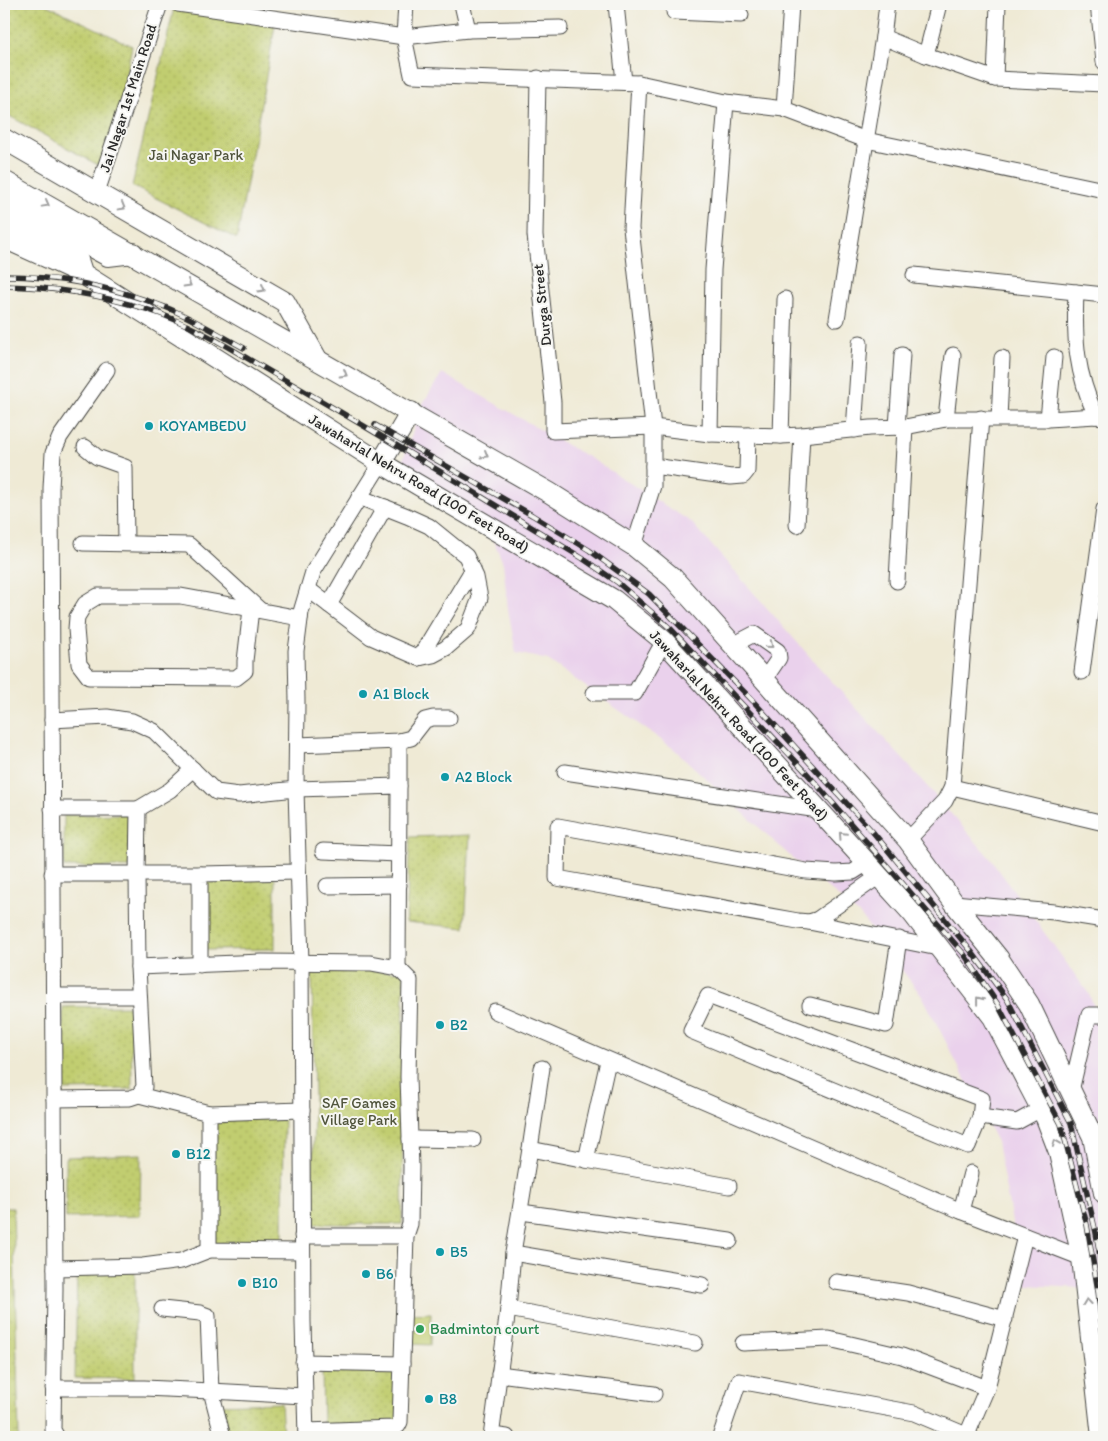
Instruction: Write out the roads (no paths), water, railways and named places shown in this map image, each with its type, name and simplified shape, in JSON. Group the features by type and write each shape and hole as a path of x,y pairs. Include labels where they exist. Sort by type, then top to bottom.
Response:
{"main road":[{"path":"4,139 285,302 317,359"},
{"path":"4,181 550,492 634,546 673,578 908,840 954,903 999,959 1029,1004 1093,1136 1103,1186"},
{"path":"4,200 108,256 132,253"},
{"path":"4,218 67,252 78,260 83,274"},
{"name":"Jawaharlal Nehru Road (100 Feet Road)","path":"4,238 83,274 381,462 614,600 664,641 873,869 914,914 938,948 993,1017 1041,1109 1059,1152 1082,1258 1102,1437"},
{"path":"381,462 411,412"}],"street":[{"name":"Jai Nagar 1st Main Road","path":"97,192 160,4"},
{"path":"178,4 404,37 468,30 560,28"},
{"path":"406,4 404,37 412,75 632,82 726,102 784,109 866,140 1104,190"},
{"path":"462,4 468,30"},
{"path":"616,4 632,82 631,228 653,428 653,486 634,546"},
{"path":"674,4 674,12 741,15"},
{"path":"784,109 791,4"},
{"path":"837,320 884,37 887,4"},
{"path":"926,55 939,4"},
{"path":"995,79 998,4"},
{"path":"1098,4 1104,62"},
{"path":"884,37 926,55 995,79 1104,84"},
{"name":"Durga Street","path":"538,78 535,234 553,402 553,431 653,428"},
{"path":"710,434 713,270 726,102"},
{"path":"914,275 1104,294"},
{"path":"1076,292 1075,323 1078,362 1087,396 1100,417"},
{"path":"781,436 785,298"},
{"path":"854,430 860,343"},
{"path":"897,581 902,355"},
{"path":"946,419 953,355"},
{"path":"1048,418 1054,357"},
{"path":"998,418 1002,358"},
{"path":"57,1437 53,1430 55,1268 51,488 53,453 60,437 107,370"},
{"path":"653,428 710,434 802,436 870,428 901,427 946,419 1100,417"},
{"path":"908,840 945,801 952,787 982,418"},
{"path":"653,466 743,476 747,471 748,435"},
{"path":"797,525 802,436"},
{"path":"85,447 97,457 125,467 126,543"},
{"path":"138,967 234,963 301,963 371,963 398,968 410,980 408,1077 410,1224 406,1236 400,1418 398,1426 306,1434 303,1362 301,963 296,789 296,651 300,618 313,572 381,462"},
{"path":"308,589 371,637 419,658 433,655 446,648 468,629 480,598 476,577 466,556 428,526 359,497"},
{"path":"329,605 385,507"},
{"path":"1082,672 1104,509"},
{"path":"84,543 189,545 255,610"},
{"path":"419,658 473,569"},
{"path":"255,610 244,661 245,671 236,678 89,677 79,664 76,630 77,617 85,604 98,596 181,596 300,618"},
{"path":"733,645 754,634 778,651 779,658 764,680"},
{"path":"594,693 635,693 664,641"},
{"path":"52,720 108,717 132,721 154,731 216,792 238,795 296,789 399,786"},
{"path":"297,744 399,741 410,738 425,720 448,718"},
{"path":"398,968 399,741"},
{"path":"52,809 138,809 170,790 193,769"},
{"path":"565,772 818,810"},
{"path":"952,787 1104,823"},
{"path":"138,809 138,967 144,1087 139,1095"},
{"path":"873,869 836,873 806,871 558,826 557,878 809,922 938,948"},
{"path":"323,851 399,854"},
{"path":"809,922 818,919 873,869"},
{"path":"52,874 298,872"},
{"path":"200,874 200,965"},
{"path":"327,886 399,885"},
{"path":"954,903 1054,912 1104,920"},
{"path":"810,1005 886,1025 899,939"},
{"path":"54,996 139,996"},
{"path":"708,996 982,1099 980,1117 968,1146 691,1031 708,996"},
{"path":"495,1011 961,1211 1082,1258"},
{"path":"1071,1091 1089,1015 1104,1015"},
{"path":"586,1160 608,1061"},
{"path":"507,1437 491,1436 508,1309 513,1253 542,1068"},
{"path":"54,1099 130,1098 139,1095 209,1113 302,1110"},
{"path":"980,1117 1017,1122 1041,1109"},
{"path":"209,1113 209,1250"},
{"path":"410,1139 473,1140"},
{"path":"530,1149 728,1186"},
{"path":"961,1211 971,1172"},
{"path":"520,1212 730,1240"},
{"path":"55,1268 143,1266 181,1261 209,1250 406,1236"},
{"path":"720,1437 739,1381 914,1413 968,1437 987,1388 1026,1236"},
{"path":"513,1253 702,1285"},
{"path":"836,1282 908,1293 1004,1320"},
{"path":"162,1309 200,1313 208,1316 211,1391 223,1437"},
{"path":"508,1309 695,1343"},
{"path":"743,1343 829,1339 902,1356 987,1388"},
{"path":"303,1362 402,1364"},
{"path":"499,1374 654,1394"},
{"path":"53,1388 144,1388 304,1396"}],"railway":[{"path":"4,276 45,278 106,288 175,311 244,348"},
{"path":"4,286 59,290 113,300 166,316 201,332 433,467 582,558 617,582 670,628 805,771 964,954 997,1003 1061,1124 1087,1225 1098,1291 1104,1345"},
{"path":"375,425 589,550 649,594 753,701 872,831 971,951 1007,999 1071,1123 1096,1233 1104,1280"}],"place":[{"name":"KOYAMBEDU","path":"149,426"},
{"name":"A1 Block","path":"363,694"},
{"name":"A2 Block","path":"445,777"},
{"name":"B2","path":"440,1025"},
{"name":"B12","path":"176,1154"},
{"name":"B5","path":"440,1252"},
{"name":"B6","path":"366,1274"},
{"name":"B10","path":"242,1283"},
{"name":"Badminton court","path":"420,1329"},
{"name":"B8","path":"429,1399"}],"park label":[{"name":"Jai Nagar Park","path":"196,155"},
{"name":"SAF Games Village Park","path":"359,1112"}]}
